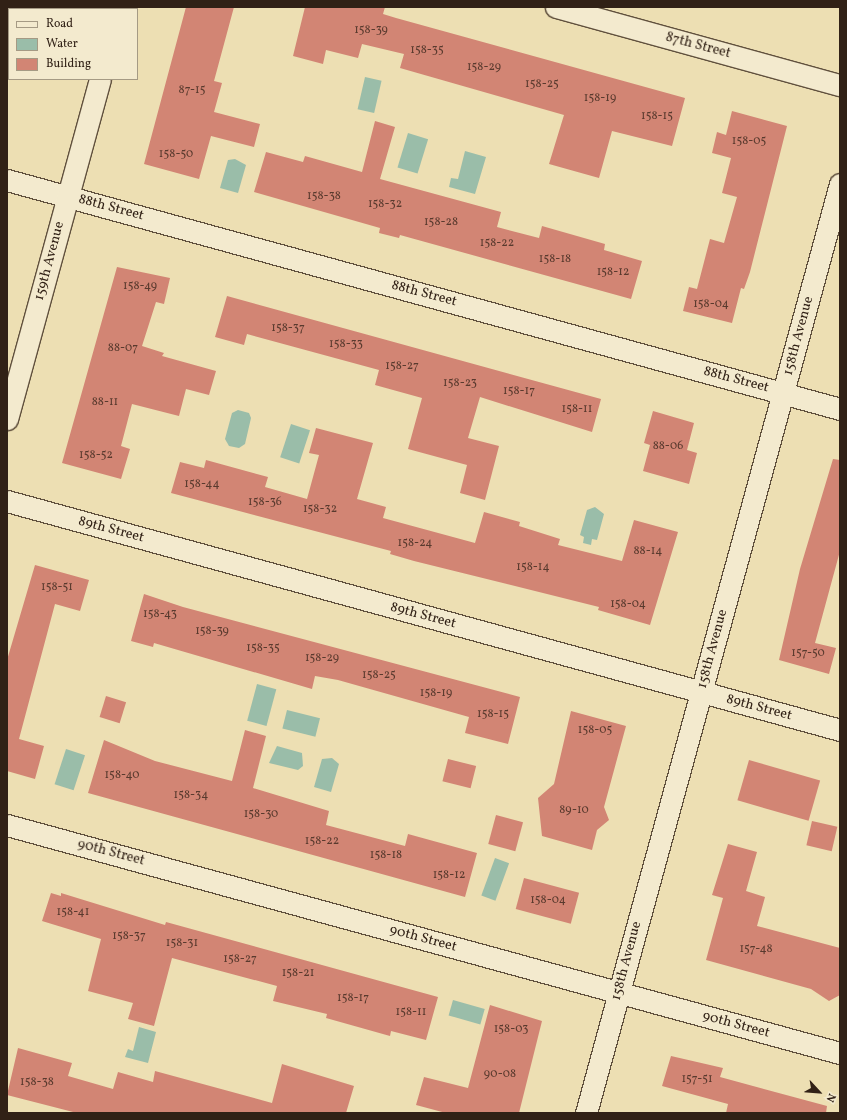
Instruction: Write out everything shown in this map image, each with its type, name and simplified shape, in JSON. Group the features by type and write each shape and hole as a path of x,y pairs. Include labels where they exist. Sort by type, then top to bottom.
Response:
{"street":[{"name":"87th Street","path":"556,7 840,85"},
{"name":"159th Avenue","path":"7,419 100,80"},
{"name":"88th Street","path":"7,180 840,408"},
{"name":"158th Avenue","path":"586,1113 840,184"},
{"name":"89th Street","path":"7,501 840,730"},
{"name":"90th Street","path":"7,825 840,1053"}],"water":[{"path":"365,77 382,81 374,113 358,109"},
{"path":"408,133 428,139 418,174 397,167"},
{"path":"465,151 486,157 475,194 449,187 451,178 458,179"},
{"path":"235,159 246,165 238,193 220,188 228,160"},
{"path":"238,410 249,413 251,418 245,444 239,448 229,446 225,439 232,413"},
{"path":"291,424 310,430 299,463 280,457"},
{"path":"595,507 604,514 597,540 592,539 591,545 583,543 584,537 580,535 587,510"},
{"path":"257,684 276,689 266,726 247,721"},
{"path":"287,710 320,718 315,737 282,728"},
{"path":"277,746 302,753 303,766 298,770 269,763"},
{"path":"66,749 85,755 74,790 55,784"},
{"path":"332,758 339,764 331,792 314,787 322,759"},
{"path":"495,858 509,863 495,901 481,896"},
{"path":"453,1000 485,1009 480,1024 449,1015"},
{"path":"139,1027 156,1032 148,1063 125,1057 128,1049 133,1051"}],"building":[{"path":"186,7 234,7 214,81 222,83 214,112 260,124 254,147 211,136 199,179 144,164"},
{"path":"305,7 385,7 383,14 396,18 685,98 672,146 612,131 599,178 549,164 564,115 400,68 404,54 362,44 358,58 326,50 323,64 293,56"},
{"path":"732,111 787,126 750,272 744,289 741,288 732,323 683,311 689,287 697,289 710,239 724,243 737,197 722,193 731,158 712,153 717,132 726,135"},
{"path":"375,121 395,127 380,179 501,212 497,227 539,238 542,226 605,244 604,250 642,261 631,299 400,235 399,238 379,233 380,228 254,192 266,152 303,162 305,156 362,172"},
{"path":"117,267 170,278 164,304 156,302 142,346 164,353 162,356 216,371 209,395 186,389 179,416 132,404 121,446 130,449 121,479 62,463"},
{"path":"227,296 601,399 592,432 480,397 468,438 499,446 485,500 460,493 467,465 408,449 422,398 375,385 379,370 247,334 244,345 215,337"},
{"path":"653,411 694,423 687,450 697,453 689,484 643,471 650,445 644,443"},
{"path":"316,428 373,443 357,499 386,507 383,518 475,543 484,512 520,522 519,526 560,539 558,545 622,561 634,520 678,532 650,625 598,610 599,607 414,561 390,554 391,551 171,493 180,462 204,468 206,460 268,477 265,487 307,499 319,455 309,453"},
{"path":"833,459 840,460 840,551 815,643 836,648 829,674 779,660 800,569"},
{"path":"35,565 89,580 80,611 55,604 19,739 44,746 35,779 7,771 7,660"},
{"path":"144,594 183,607 520,697 508,744 465,733 469,717 338,680 315,676 312,689 154,643 153,647 131,641"},
{"path":"106,696 126,702 120,723 100,717"},
{"path":"571,711 626,726 604,807 609,820 597,830 592,850 542,836 538,798 554,784"},
{"path":"245,730 266,736 253,788 329,811 326,825 405,846 408,834 477,853 465,897 88,793 104,740 155,761 232,781"},
{"path":"448,759 476,766 471,788 442,781"},
{"path":"749,760 820,780 809,821 737,800"},
{"path":"496,815 523,822 515,851 488,844"},
{"path":"812,821 837,827 832,851 806,845"},
{"path":"728,844 757,852 746,891 765,897 757,926 840,948 840,995 829,1001 811,989 706,960 723,898 712,895"},
{"path":"524,878 579,893 571,924 516,909"},
{"path":"51,893 61,896 61,893 165,925 166,922 438,997 426,1040 391,1031 390,1036 326,1018 327,1014 273,1001 277,986 172,958 154,1026 128,1019 133,1003 88,991 101,939 42,921"},
{"path":"490,1005 542,1021 519,1113 446,1113 416,1105 424,1077 468,1088"},
{"path":"18,1048 72,1063 68,1076 113,1089 118,1072 153,1082 155,1071 272,1103 282,1064 354,1086 346,1113 77,1113 7,1095"},
{"path":"671,1056 723,1068 720,1077 827,1106 826,1113 726,1113 728,1104 662,1086"}]}
